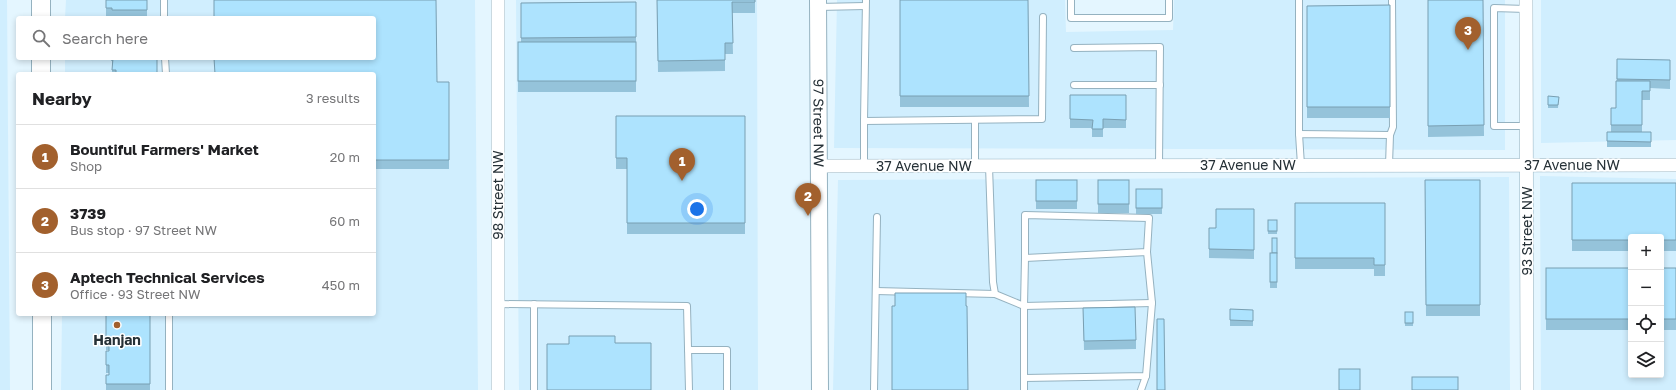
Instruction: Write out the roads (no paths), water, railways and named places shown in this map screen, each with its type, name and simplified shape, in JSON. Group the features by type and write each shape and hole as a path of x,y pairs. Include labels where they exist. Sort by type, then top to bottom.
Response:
{"main road":[{"path":"41,0 41,16"},
{"path":"41,60 41,72"},
{"path":"42,316 42,390"}],"street":[{"name":"98 Street NW","path":"498,0 498,390"},
{"name":"97 Street NW","path":"818,3 820,390"},
{"name":"93 Street NW","path":"1526,4 1527,390"},
{"name":"37 Avenue NW","path":"819,166 1676,165"}],"lane":[{"path":"164,0 164,16"},
{"path":"1071,0 1071,18 1169,18 1169,0"},
{"path":"1298,0 1299,134 1301,165"},
{"path":"1389,165 1390,135 1393,127 1392,0"},
{"path":"818,3 866,3 864,166"},
{"path":"1526,4 1494,8 1494,126 1527,126"},
{"path":"864,122 1042,119 1043,17"},
{"path":"1074,48 1160,47 1159,165"},
{"path":"165,60 166,72"},
{"path":"1074,85 1160,85"},
{"path":"975,120 975,166"},
{"path":"1299,134 1390,135"},
{"path":"989,166 993,282 995,294"},
{"path":"1024,390 1025,215 1148,218 1148,252 1152,303 1146,376 1141,390"},
{"path":"874,390 877,217"},
{"path":"1025,258 1148,252"},
{"path":"876,291 995,294 1024,306 1152,303"},
{"path":"498,304 688,306 689,390"},
{"path":"534,304 534,390"},
{"path":"169,316 169,390"},
{"path":"688,350 727,350 728,390"},
{"path":"1024,378 1146,376"}],"place":[{"name":"Aptech Technical Services","path":"1468,50"},
{"name":"Bountiful Farmers' Market","path":"682,181"},
{"name":"3739","path":"808,216"},
{"name":"Hanjan","path":"117,325"}]}
